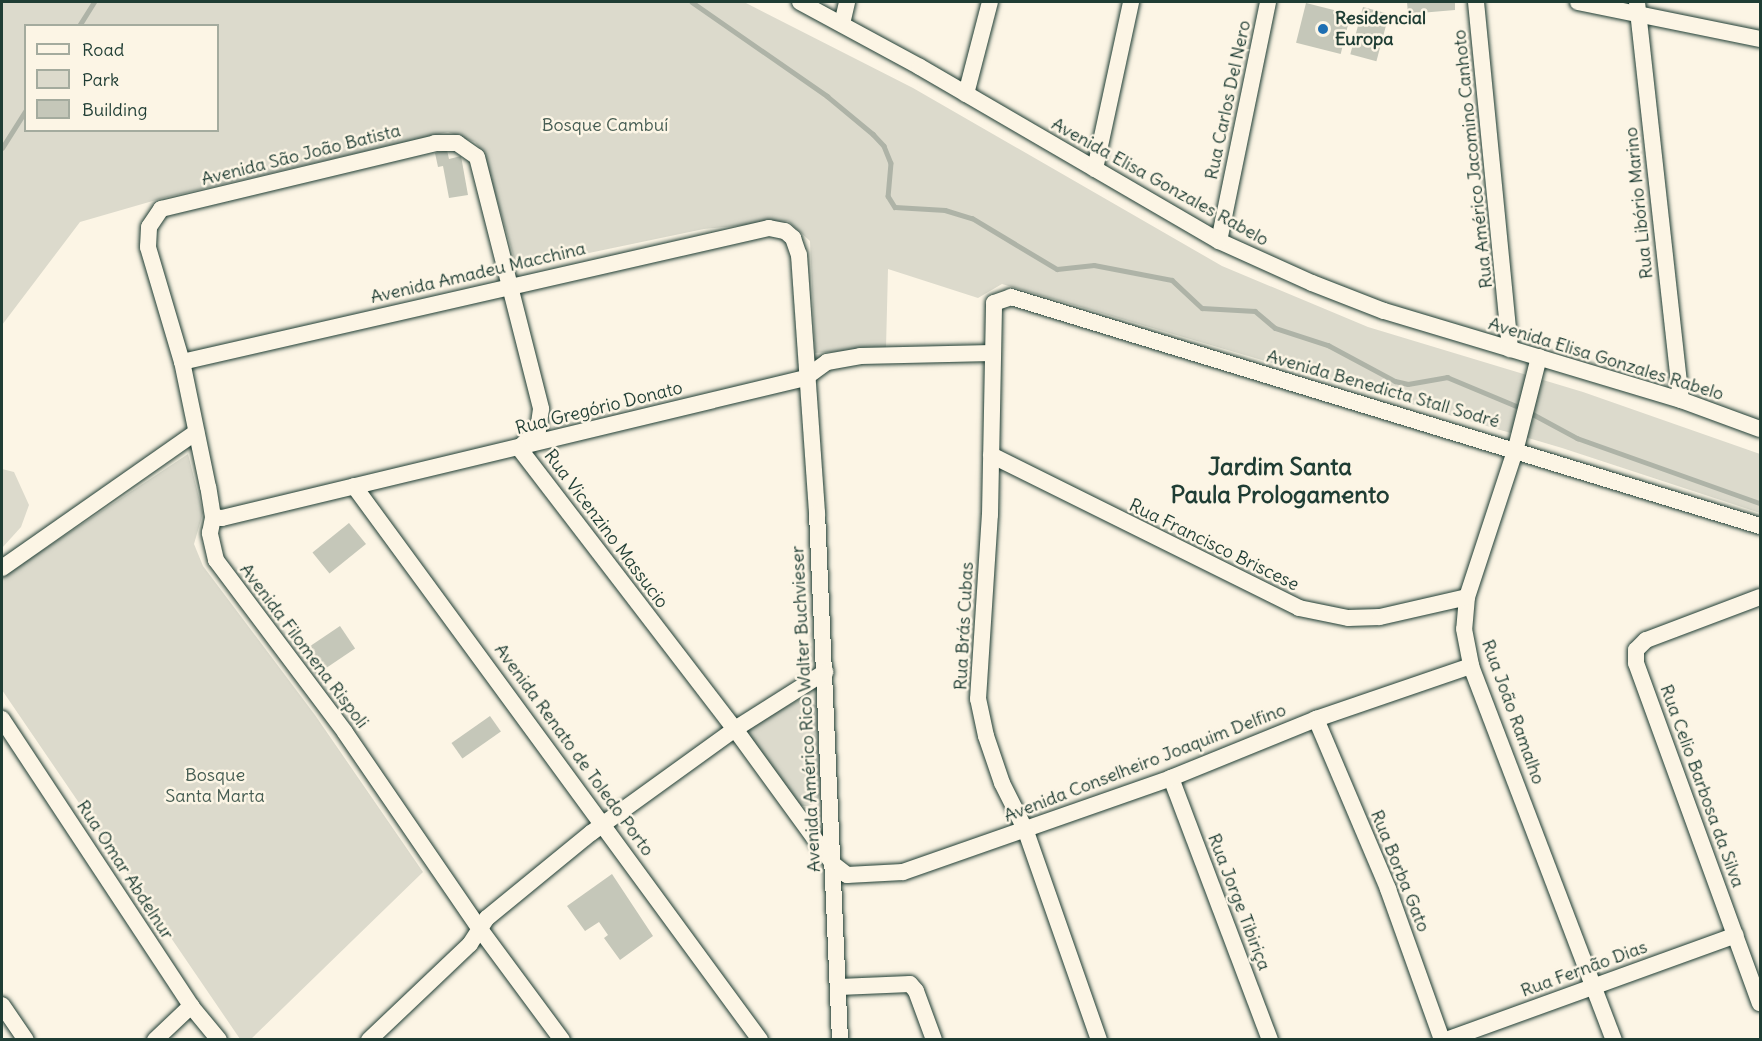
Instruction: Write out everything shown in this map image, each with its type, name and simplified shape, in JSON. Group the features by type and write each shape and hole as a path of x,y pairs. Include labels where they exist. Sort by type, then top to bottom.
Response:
{"street":[{"name":"Avenida Elisa Gonzales Rabelo","path":"800,2 966,94 1219,241 1384,311 1681,400 1761,429"},
{"path":"842,24 847,2"},
{"path":"966,94 990,2"},
{"path":"1095,169 1131,2"},
{"name":"Rua Carlos Del Nero","path":"1219,241 1268,2"},
{"name":"Rua Américo Jacomino Canhoto","path":"1476,2 1510,350"},
{"path":"1578,2 1638,8 1761,39"},
{"name":"Rua Libório Marino","path":"1638,8 1681,400"},
{"name":"Avenida São João Batista","path":"150,222 161,209 323,168 444,142 465,148"},
{"name":"Rua Vicenzino Massucio","path":"465,148 481,164 541,409 538,430 519,448 735,729 833,864"},
{"name":"Avenida Filomena Rispoli","path":"150,222 148,248 182,362 213,516 210,533 216,560 345,732 479,928 562,1040"},
{"name":"Avenida Amadeu Macchina","path":"182,362 511,284 769,228 784,231"},
{"name":"Avenida Américo Rico Walter Buchvieser","path":"784,231 793,237 799,255 825,672 840,1040"},
{"name":"Avenida Benedicta Stall Sodré","path":"994,303 1011,297 1404,418 1516,448 1761,526"},
{"name":"Rua Brás Cubas","path":"994,303 991,455 978,699 999,774 1026,831 1099,1040"},
{"name":"Rua Gregório Donato","path":"213,516 222,518 805,378 827,362 860,356 992,353"},
{"name":"Rua João Ramalho","path":"1539,357 1516,448 1467,597 1463,616 1471,666 1614,1040"},
{"path":"2,568 196,432"},
{"name":"Rua Francisco Briscese","path":"991,455 1299,608 1348,618 1380,617 1467,597"},
{"name":"Avenida Renato de Toledo Porto","path":"354,486 604,823 760,1040"},
{"name":"Rua Celio Barbosa da Silva","path":"1759,602 1646,640 1636,650 1636,663 1761,1003"},
{"name":"Avenida Conselheiro Joaquim Delfino","path":"833,864 848,876 903,872 1026,831 1171,778 1316,719 1471,666"},
{"path":"369,1040 470,944 479,928 604,823 735,729 825,672"},
{"name":"Rua Omar Abdelnur","path":"2,719 191,1006 219,1040"},
{"name":"Rua Borba Gato","path":"1316,719 1388,890 1444,1040"},
{"name":"Rua Jorge Tibiriça","path":"1171,778 1270,1040"},
{"name":"Rua Fernão Dias","path":"1444,1040 1736,935"},
{"path":"839,987 902,982 914,987 934,1040"},
{"path":"2,1005 26,1040"},
{"path":"155,1040 191,1006"}],"green space":[{"name":"Bosque Cambuí","path":"2,2 744,2 913,88 1222,266 1368,327 1583,392 1760,454 1760,513 1562,448 1002,284 978,298 888,269 886,348 815,353 810,241 788,221 704,229 517,268 483,152 475,142 448,132 163,198 80,222 2,325"},
{"name":"Bosque Santa Marta","path":"188,454 203,513 194,544 203,566 315,715 423,872 251,1039 240,1039 2,690 2,577"},
{"path":"2,469 14,472 29,505 21,527 2,548"},
{"path":"802,698 817,706 820,794 816,803 808,806 799,806 745,734 747,728"}],"building":[{"name":"Residencial Europa","path":"1407,2 1455,2 1455,10 1408,14"},
{"name":"Residencial Europa","path":"1306,3 1351,14 1341,54 1296,43"},
{"name":"Residencial Europa","path":"1363,7 1389,14 1376,61 1350,54"},
{"path":"447,150 449,159 461,156 468,195 449,198 443,166 438,167 435,153"},
{"path":"349,523 366,544 329,574 312,553"},
{"path":"340,626 355,648 316,675 301,652"},
{"path":"490,716 501,732 462,759 451,743"},
{"path":"612,874 653,936 620,960 604,938 608,935 599,922 585,931 567,906"}],"waterway":[{"path":"80,24 94,2"},
{"path":"692,2 827,96 873,134 884,146 891,163 888,196 895,207 945,210 972,218 1057,269 1094,265 1172,280 1202,308 1255,311 1275,328 1328,345 1395,381 1408,384 1447,377 1521,408"},
{"path":"2,148 24,113"},
{"path":"1529,412 1577,438 1760,503"}],"place":[{"name":"Residencial Europa","path":"1323,29"}],"district":[{"name":"Jardim Santa Paula Prologamento","path":"1280,481"}]}
